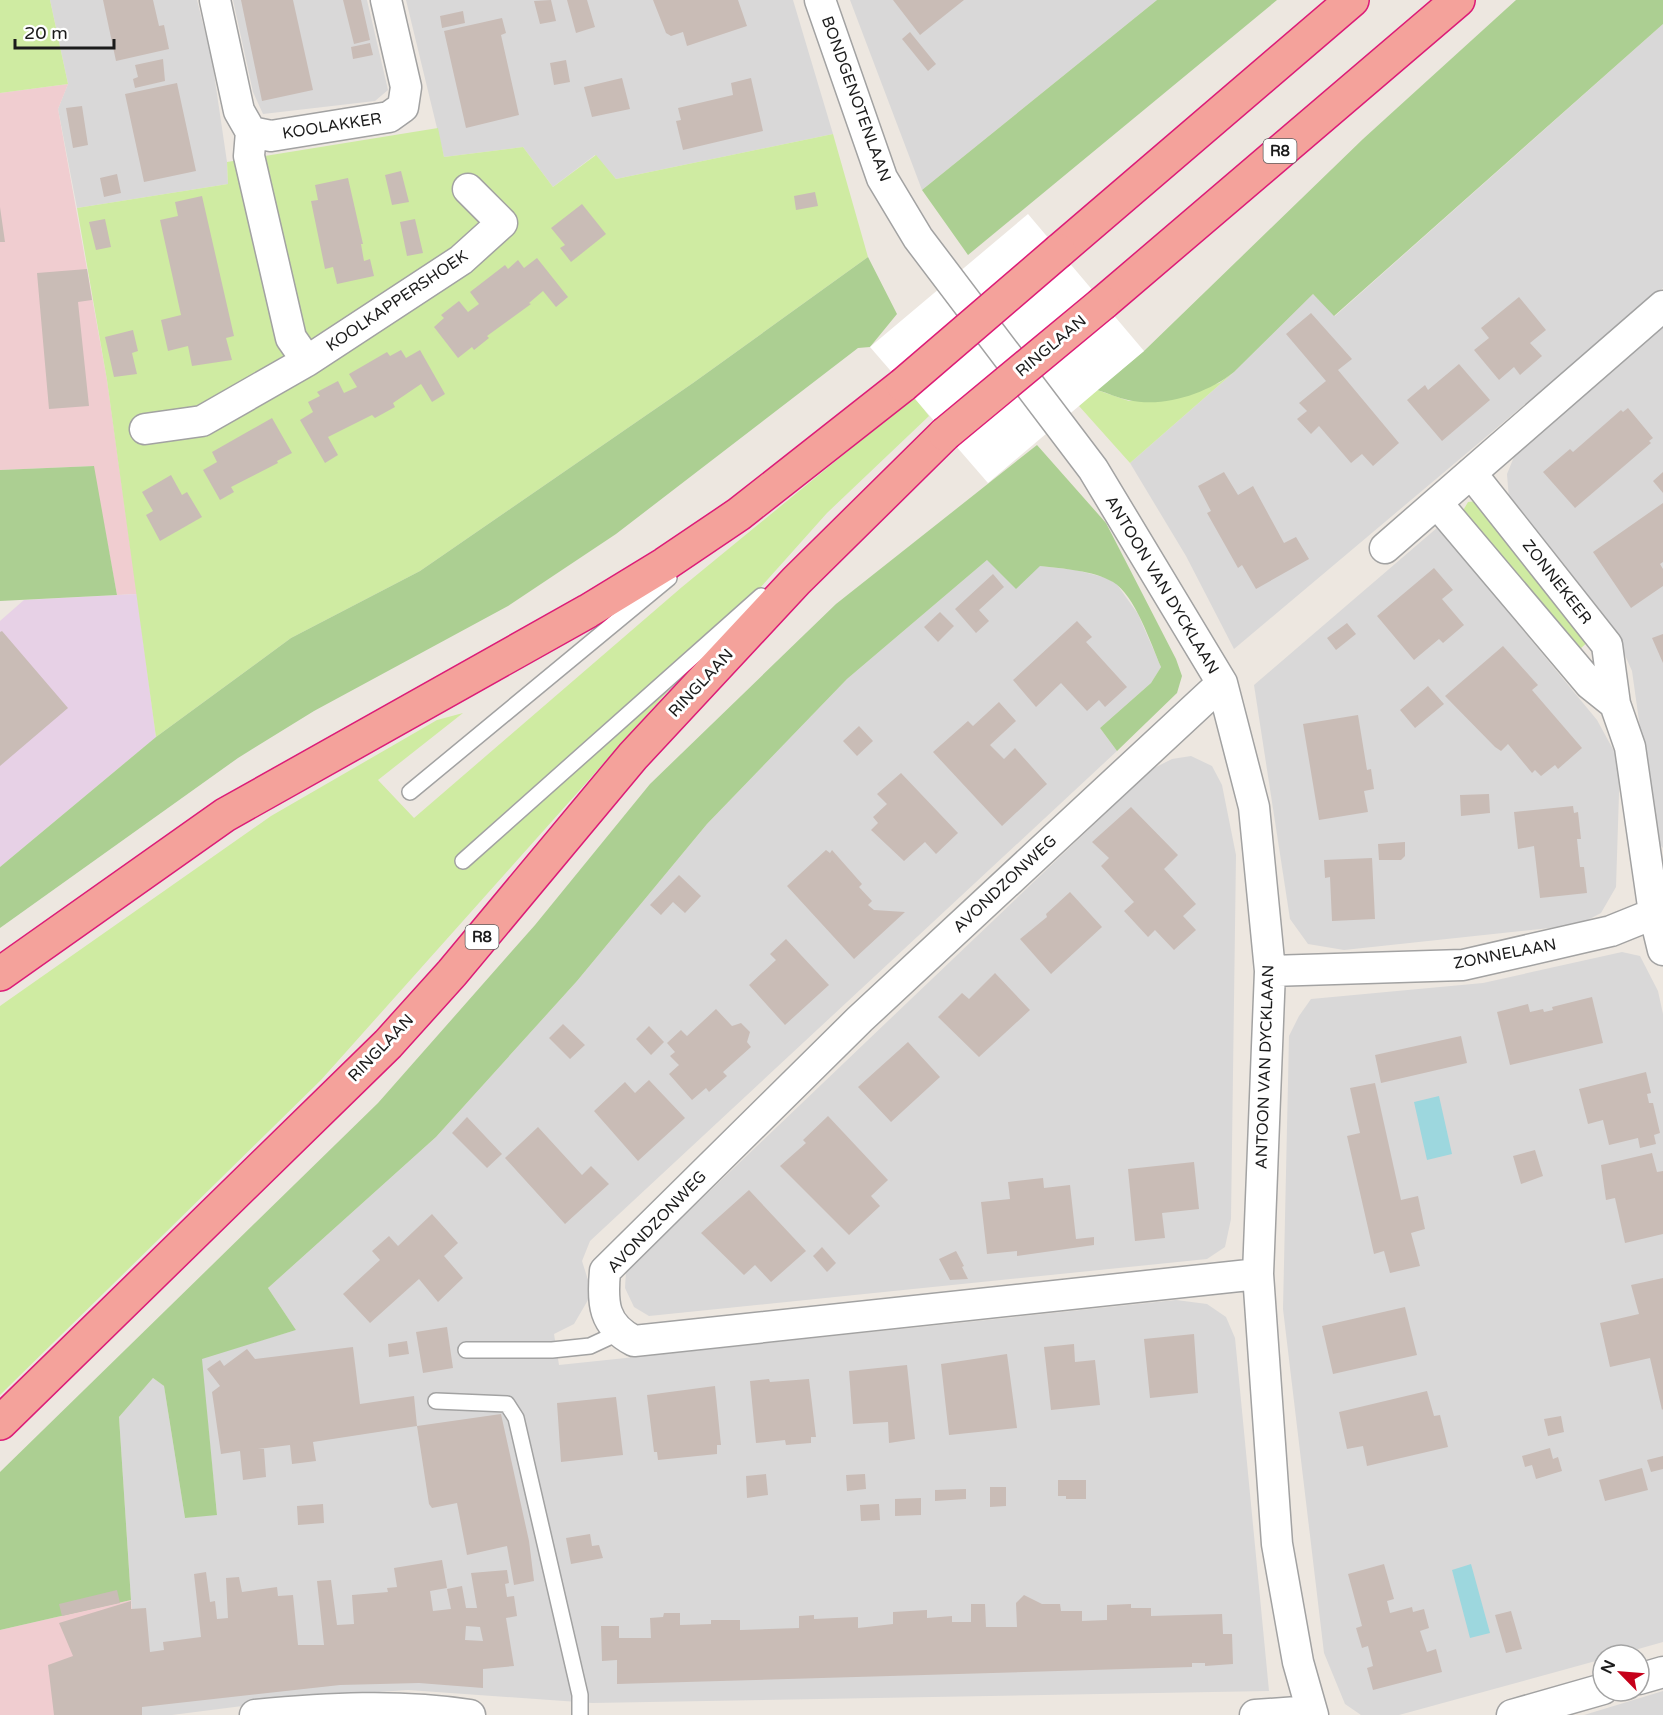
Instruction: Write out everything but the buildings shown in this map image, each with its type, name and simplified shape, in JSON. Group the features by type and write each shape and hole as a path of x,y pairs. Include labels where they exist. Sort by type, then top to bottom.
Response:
{"highway":[{"path":"0,974 225,815 588,611 665,564 739,514 903,385 1352,0"},
{"name":"RINGLAAN","path":"0,1423 388,1044 452,973 633,756 796,581 945,434 1103,303 1458,0"}],"street":[{"path":"215,0 239,111 251,132 249,156 291,338 307,361"},
{"name":"KOOLAKKER","path":"251,132 271,136 389,117 403,107 406,87 386,0"},
{"name":"BONDGENOTENLAAN","path":"820,0 882,178 918,238 997,344"},
{"name":"KOOLKAPPERSHOEK","path":"146,429 202,421 307,361 461,260 502,223 468,189"},
{"path":"1385,548 1663,306"},
{"name":"ANTOON VAN DYCKLAAN","path":"997,344 1093,469 1222,683 1254,807 1270,971 1258,1274 1278,1544 1298,1662 1312,1713"},
{"name":"ZONNEKEER","path":"1471,473 1607,645 1615,704 1630,747 1663,950"},
{"path":"1437,503 1590,684 1615,704"},
{"name":"AVONDZONWEG","path":"618,1333 608,1317 602,1296 605,1271 861,1019 1222,683"},
{"name":"ZONNELAAN","path":"1270,971 1463,965 1611,931 1658,912"},
{"path":"618,1333 634,1341 1258,1274"},
{"path":"1512,1715 1591,1692"},
{"path":"255,1715 320,1708 428,1708 470,1715"},
{"path":"1255,1715 1312,1713"}],"lane":[{"path":"410,792 903,385"},
{"path":"463,861 945,434"},
{"path":"466,1350 552,1350 590,1346 618,1333"},
{"path":"436,1401 507,1404 516,1418 578,1684 580,1715"}],"shaded area":[{"path":"50,0 197,0 212,60 227,162 228,184 77,208 58,109 68,84"},
{"path":"233,0 367,0 388,90 375,101 263,114 253,92"},
{"path":"406,0 793,0 833,134 616,179 595,155 553,187 523,147 444,157"},
{"path":"850,0 1157,0 922,190"},
{"path":"1663,24 1663,288 1234,649 1186,556 1130,463 1234,372 1313,294 1335,316"},
{"path":"68,84 58,109 107,380 137,594 117,595 93,466 0,470 0,93"},
{"path":"1663,324 1663,848 1656,841 1632,671 1613,628 1535,536 1509,499 1507,474 1518,447"},
{"path":"1438,527 1597,720 1620,762 1616,887 1601,913 1578,925 1344,950 1308,944 1290,919 1254,685"},
{"path":"987,560 1076,570 1103,577 1116,583 1138,614 1161,667 1151,683 1100,728 1117,751 590,1241 582,1261 588,1280 588,1300 574,1324 554,1334 559,1365 1176,1300 1207,1304 1226,1317 1235,1338 1269,1691 592,1703 408,1690 320,1696 172,1715 142,1715 131,1600 119,1417 153,1378 164,1386 185,1518 217,1514 201,1358 296,1330 268,1288 436,1137 577,981 707,824 847,679"},
{"path":"137,594 156,737 0,867 0,621 24,600"},
{"path":"1191,756 1212,766 1222,785 1236,855 1231,1219 1225,1247 1207,1259 649,1316 634,1307 625,1288 626,1271 1152,769 1172,759"},
{"path":"1622,952 1640,956 1658,991 1663,1014 1663,1642 1651,1645 1651,1643 1591,1643 1591,1662 1399,1715 1361,1715 1345,1704 1324,1653 1283,1309 1289,1036 1311,999 1483,983"},
{"path":"131,1600 142,1715 0,1715 0,1630"},
{"path":"1663,1691 1663,1715 1584,1715 1624,1703 1651,1703 1651,1695"}],"green space":[{"path":"0,0 50,0 68,84 0,93"},
{"path":"1157,0 1277,0 968,255 922,190"},
{"path":"1516,0 1663,0 1663,24 1334,316 1313,294 1234,372 1198,393 1170,400 1142,402 1097,390 1144,351 1363,139"},
{"path":"438,128 444,157 523,147 553,187 596,155 616,179 833,134 868,257 693,383 420,571 291,638 156,737 107,380 77,208 228,184 227,162"},
{"path":"868,257 897,314 870,347 858,348 616,534 508,606 314,711 238,758 0,928 0,867 156,737 291,638 420,571 693,383"},
{"path":"1234,372 1130,463 1079,406 1097,390 1129,401 1219,383"},
{"path":"914,397 929,416 827,513 321,1080 0,1395 0,1006 271,816 437,720 463,713 378,780 414,818 682,587"},
{"path":"1037,445 1106,523 1176,659 1182,676 1177,693 1117,751 1100,728 1151,683 1161,667 1142,621 1128,598 1121,588 1105,578 1078,571 1040,566 1016,589 987,560 847,679 707,824 577,981 436,1137 268,1288 296,1330 202,1359 217,1515 185,1518 164,1386 153,1378 119,1417 131,1600 0,1630 0,1472 378,1103 535,925 650,784 836,604"},
{"path":"94,466 117,595 0,601 0,470"},
{"path":"1477,501 1590,640 1580,649 1461,514 1468,502"}],"water":[{"path":"1439,1096 1452,1154 1427,1160 1414,1102"},
{"path":"1471,1564 1490,1633 1470,1638 1452,1570"}],"pier":[{"path":"1028,214 1144,351 988,483 870,347"}]}
